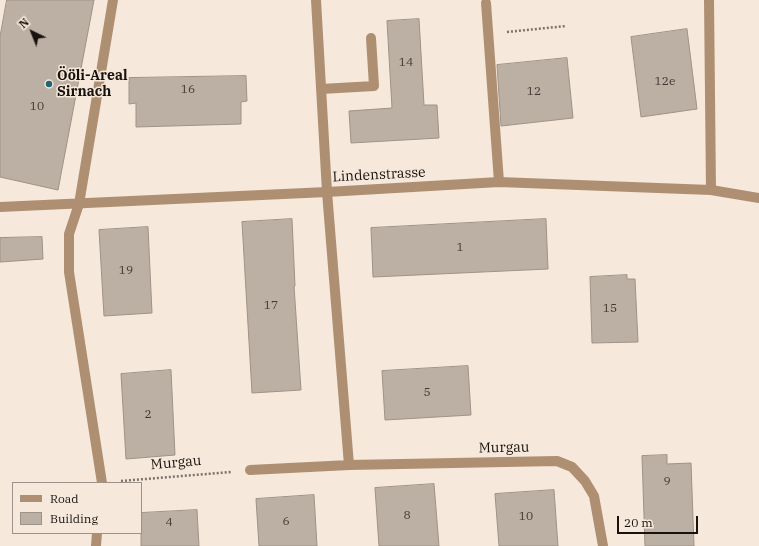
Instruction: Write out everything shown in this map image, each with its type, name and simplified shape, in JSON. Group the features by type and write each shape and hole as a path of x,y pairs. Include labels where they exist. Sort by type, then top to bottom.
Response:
{"street":[{"path":"102,482 69,272 69,234 79,204 113,0"},
{"path":"316,0 327,192 349,465"},
{"path":"709,0 711,190"},
{"path":"486,3 499,182"},
{"path":"321,89 374,86 371,38"},
{"name":"Lindenstrasse","path":"0,207 327,192 499,182 711,190 759,198"},
{"name":"Murgau","path":"250,470 349,465 557,461 572,467 585,481 594,496 603,546"},
{"path":"96,546 97,534"}],"path":[{"path":"488,34 566,26"},
{"name":"Murgau","path":"118,482 250,470"}],"building":[{"path":"7,0 94,0 58,190 0,177 0,37"},
{"path":"419,19 424,105 437,105 439,138 351,143 349,111 392,108 387,21"},
{"path":"687,29 697,109 641,117 631,37"},
{"path":"567,58 573,118 501,126 497,65"},
{"path":"246,76 247,101 241,102 241,124 136,127 136,103 129,104 129,78"},
{"path":"292,219 294,286 301,390 252,393 242,222"},
{"path":"546,219 548,269 373,277 371,228"},
{"path":"148,227 152,313 104,316 99,230"},
{"path":"42,237 43,259 0,262 0,238"},
{"path":"627,275 627,279 635,279 638,342 592,343 590,277"},
{"path":"468,366 471,415 385,420 382,371"},
{"path":"171,370 175,455 126,459 121,374"},
{"path":"667,455 667,464 691,463 694,546 645,546 642,456"},
{"path":"434,484 439,546 379,546 375,488"},
{"path":"554,490 558,546 499,546 495,494"},
{"path":"314,495 317,546 259,546 256,499"},
{"path":"197,510 199,546 141,546 142,513"}],"place":[{"name":"Ööli-Areal Sirnach","path":"49,84"}]}
